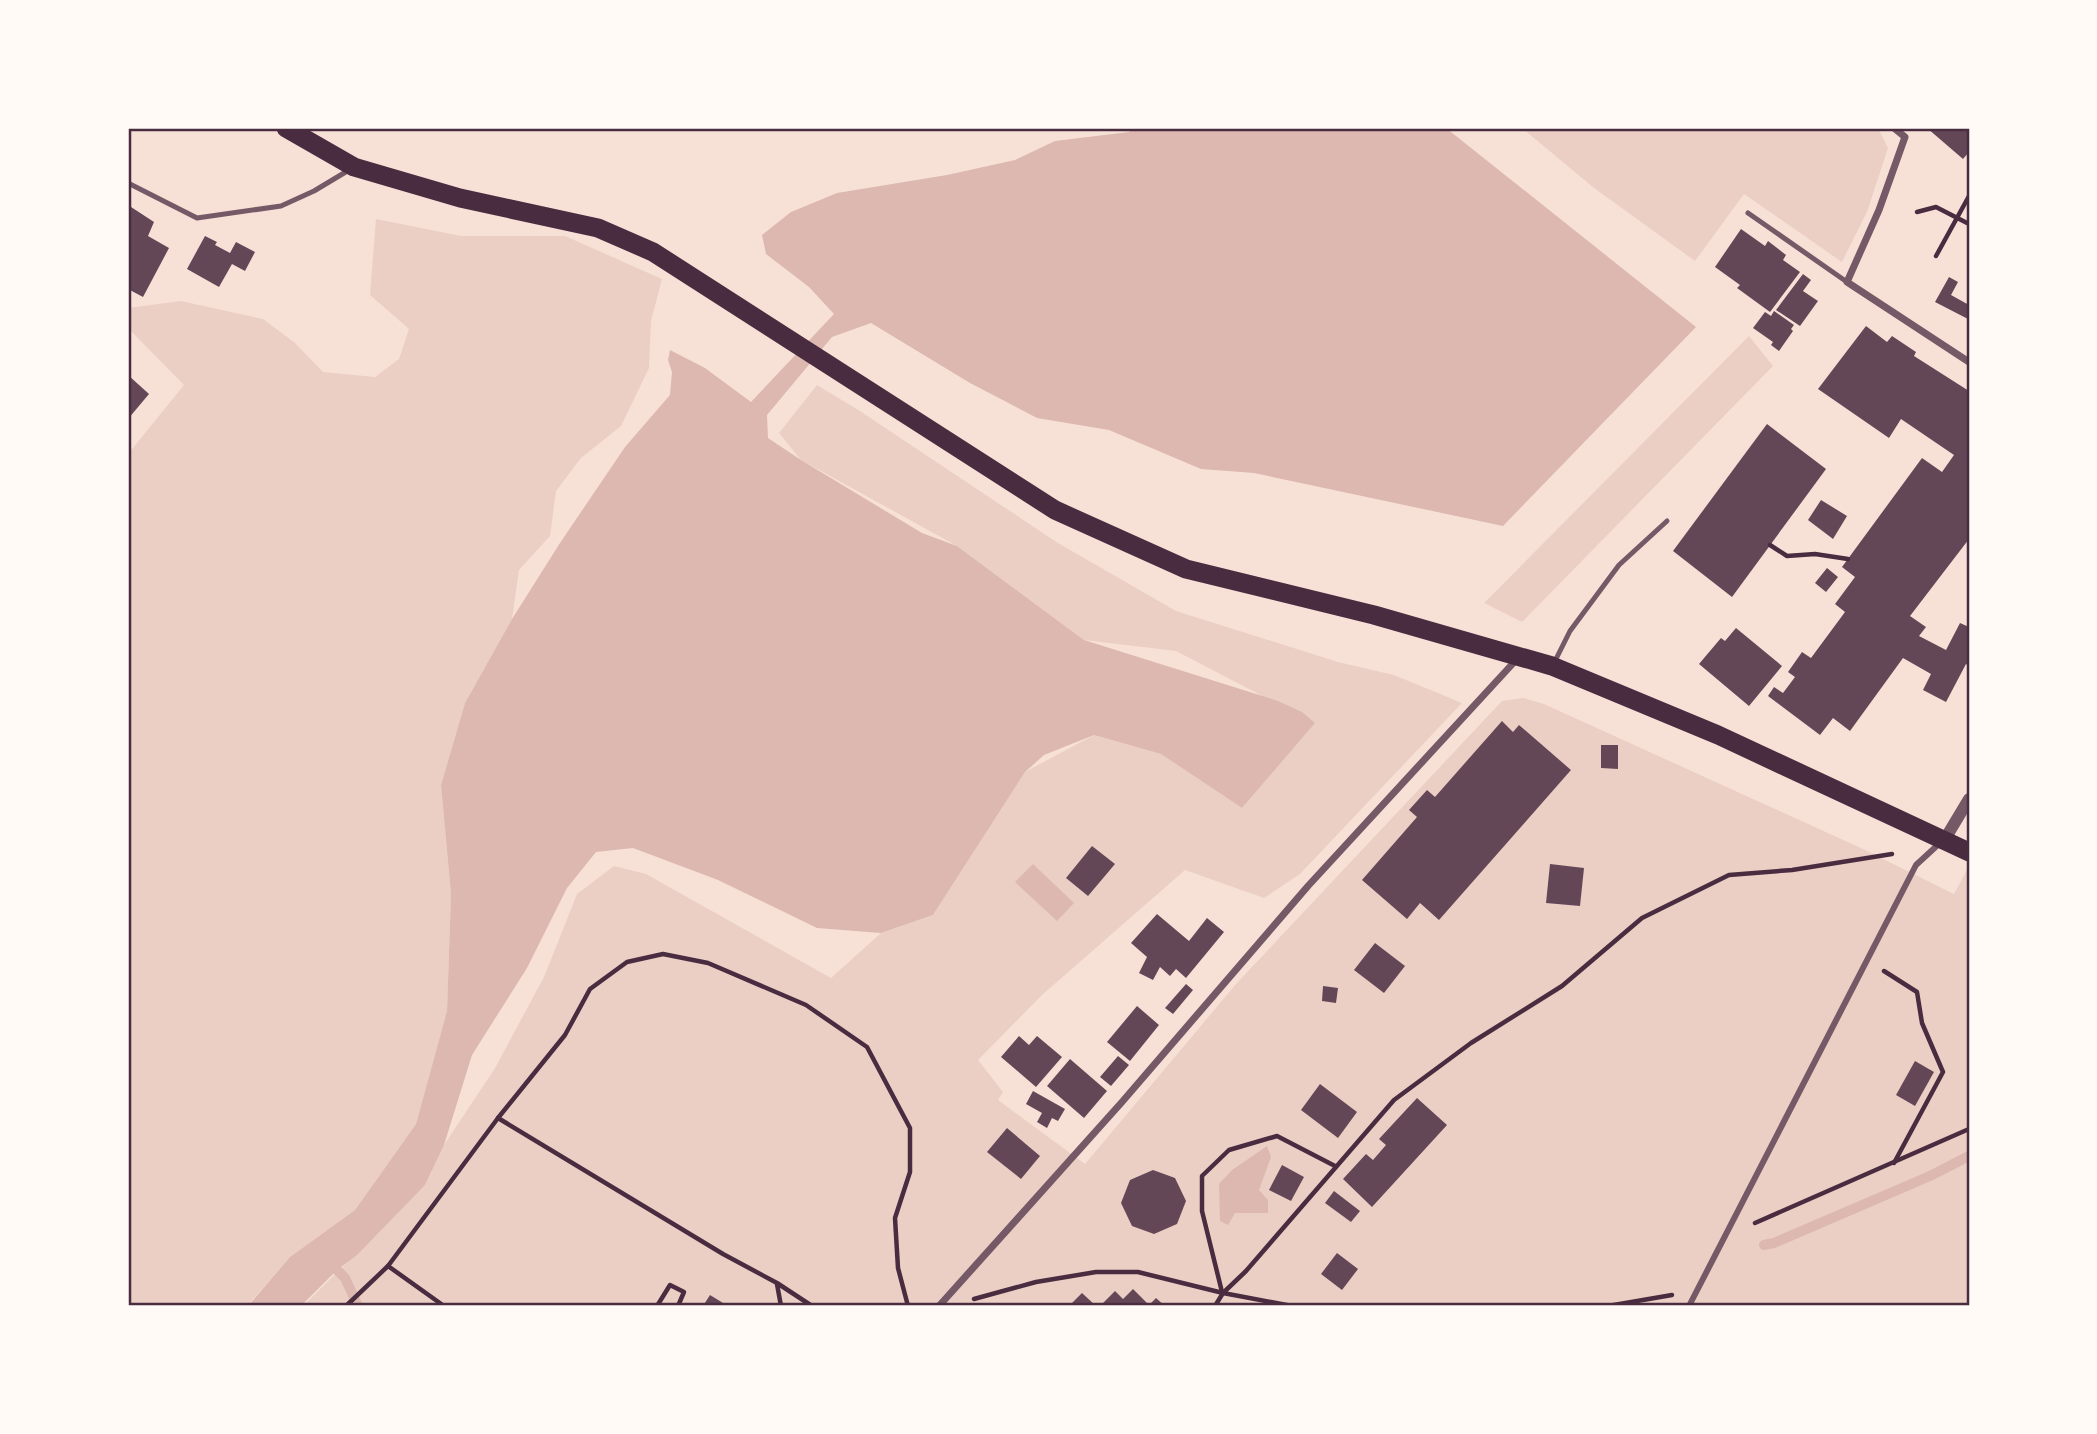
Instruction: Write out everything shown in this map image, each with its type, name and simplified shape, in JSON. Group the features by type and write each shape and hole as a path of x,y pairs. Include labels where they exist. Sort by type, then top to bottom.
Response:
{"highway":[{"path":"286,128 354,167 460,198 598,228 653,252 1055,510 1186,569 1374,615 1552,666 1718,735 1969,852"}],"street":[{"path":"1894,128 1905,138 1879,210 1847,282 1969,362"},
{"path":"939,1306 1087,1142 1308,886 1519,657"},
{"path":"1689,1306 1916,866 1945,839 1969,799"}],"lane":[{"path":"128,183 197,218 281,206 314,191 354,167"},
{"path":"1748,213 1847,282"},
{"path":"1552,666 1570,631 1619,565 1667,522"}],"path":[{"path":"1936,256 1969,196"},
{"path":"1917,212 1936,207 1969,224"},
{"path":"1770,545 1787,556 1815,554 1848,559"},
{"path":"1215,1306 1223,1293 1394,1100 1471,1043 1562,986 1642,918 1729,875 1792,870 1892,854"},
{"path":"346,1306 388,1266 498,1118 565,1035 590,989 627,962 663,954 708,964 806,1004 867,1047 910,1128 910,1172 895,1218 898,1268 908,1306"},
{"path":"1869,961 1917,992 1922,1023 1943,1072 1893,1164"},
{"path":"498,1118 812,1306"},
{"path":"1725,1236 1969,1129"},
{"path":"1223,1293 1202,1211 1202,1176 1229,1150 1278,1136 1335,1166"},
{"path":"388,1266 444,1306"},
{"path":"971,1300 1036,1282 1096,1272 1138,1272 1223,1293 1292,1306"},
{"path":"777,1283 781,1306"},
{"path":"657,1306 670,1285 684,1292 678,1306"},
{"path":"1608,1306 1697,1292"}],"shaded area":[{"path":"1134,128 1446,128 1696,327 1503,526 1254,473 1201,469 1109,430 1037,418 970,383 871,323 832,337 767,415 768,438 922,533 957,546 1084,640 1278,701 1302,712 1315,723 1242,808 1161,754 1094,735 1044,755 1025,772 933,915 881,933 817,928 718,880 633,848 596,852 567,888 527,968 472,1055 444,1145 425,1185 357,1255 337,1270 301,1306 248,1306 290,1257 355,1210 416,1124 447,1011 451,894 441,785 465,703 512,619 560,543 625,447 670,395 670,350 705,368 751,402 834,314 809,287 766,254 762,235 791,212 837,193 947,175 1015,160 1055,141 1129,132"},
{"path":"1522,128 1878,128 1888,148 1867,212 1842,262 1744,194 1695,261 1594,188"},
{"path":"376,219 461,236 565,236 662,279 651,321 649,368 621,426 581,458 556,491 550,536 519,570 512,619 465,703 441,785 451,894 447,1011 416,1124 355,1210 290,1257 247,1306 128,1306 128,454 184,385 128,328 128,308 181,301 263,319 295,343 323,372 375,377 399,359 409,329 370,295"},
{"path":"1749,336 1773,366 1522,622 1484,603"},
{"path":"817,385 1058,543 1176,611 1338,662 1394,675 1462,703 1300,874 1264,898 1185,870 1042,995 978,1060 1003,1092 998,1100 1085,1164 1236,984 1502,701 1523,698 1544,704 1863,849 1954,894 1969,866 1969,1306 303,1306 425,1185 444,1145 495,1068 544,977 577,894 614,866 646,874 831,978 881,933 933,915 1025,772 1094,735 1161,754 1242,808 1314,723 1176,651 1084,640 957,546 801,460 779,433"},
{"path":"1033,864 1074,903 1057,921 1015,882"},
{"path":"1267,1146 1271,1157 1259,1190 1268,1200 1268,1213 1235,1213 1228,1225 1220,1221 1219,1184 1232,1170"}],"building":[{"path":"1927,128 1969,128 1969,152 1963,159"},
{"path":"128,205 154,222 148,236 169,248 143,297 128,289"},
{"path":"1741,229 1765,246 1768,241 1786,255 1783,260 1800,272 1770,312 1737,288 1740,285 1715,267"},
{"path":"205,236 230,253 236,242 255,252 245,271 232,264 219,287 187,269"},
{"path":"1803,274 1811,280 1803,291 1818,301 1800,326 1776,310"},
{"path":"1949,277 1958,282 1951,295 1969,305 1968,319 1935,302"},
{"path":"1774,311 1794,325 1791,329 1793,331 1779,351 1771,345 1773,342 1753,328 1765,312 1771,316"},
{"path":"1866,326 1887,342 1892,336 1916,352 1914,356 1969,391 1969,539 1910,616 1926,627 1919,636 1946,650 1960,623 1969,627 1969,666 1966,664 1946,702 1923,690 1931,674 1903,658 1850,731 1833,718 1820,735 1768,696 1774,687 1783,693 1795,677 1788,672 1802,652 1811,658 1845,612 1835,604 1855,577 1842,567 1922,458 1942,472 1954,455 1901,419 1889,438 1818,389"},
{"path":"128,375 149,394 128,419"},
{"path":"1767,424 1826,469 1732,597 1673,551"},
{"path":"1821,500 1847,516 1833,539 1808,520"},
{"path":"1827,568 1838,577 1826,592 1815,583"},
{"path":"1736,628 1782,666 1749,706 1699,664 1721,638 1725,641"},
{"path":"1502,721 1513,732 1519,725 1571,770 1439,920 1420,903 1407,919 1362,880 1417,817 1409,810 1427,790 1435,797"},
{"path":"1601,745 1618,745 1618,769 1601,768"},
{"path":"1092,846 1115,864 1088,896 1066,878"},
{"path":"1550,864 1584,868 1580,906 1546,903"},
{"path":"1157,914 1189,941 1207,918 1224,932 1186,978 1176,969 1170,976 1160,967 1153,980 1139,973 1147,957 1131,943"},
{"path":"1375,943 1405,966 1384,993 1354,970"},
{"path":"1186,984 1193,990 1173,1014 1165,1008"},
{"path":"1323,986 1338,988 1336,1003 1322,1001"},
{"path":"1137,1006 1159,1025 1130,1061 1107,1042"},
{"path":"1019,1036 1029,1045 1037,1036 1062,1057 1036,1087 1001,1057"},
{"path":"1118,1056 1129,1065 1111,1086 1100,1077"},
{"path":"1070,1059 1107,1091 1084,1118 1047,1086"},
{"path":"1915,1061 1934,1072 1915,1106 1896,1095"},
{"path":"1320,1084 1357,1112 1338,1138 1301,1110"},
{"path":"1033,1091 1065,1109 1058,1121 1052,1118 1047,1128 1037,1122 1042,1113 1026,1104"},
{"path":"1417,1098 1447,1125 1372,1207 1343,1179 1366,1154 1373,1160 1386,1145 1379,1139"},
{"path":"1007,1128 1040,1156 1021,1179 987,1152"},
{"path":"1282,1165 1304,1177 1291,1201 1269,1190"},
{"path":"1153,1170 1175,1178 1186,1201 1177,1224 1154,1234 1132,1226 1121,1203 1130,1180"},
{"path":"1334,1191 1360,1211 1351,1222 1325,1203"},
{"path":"1337,1253 1358,1269 1342,1290 1321,1274"},
{"path":"1133,1289 1149,1305 1156,1298 1165,1306 1100,1306 1115,1291 1123,1299"},
{"path":"1082,1293 1096,1306 1069,1306"},
{"path":"710,1295 728,1306 703,1306"}],"waterway":[{"path":"1764,1245 1930,1176 1969,1156"},
{"path":"337,1270 345,1278 358,1306"}]}
